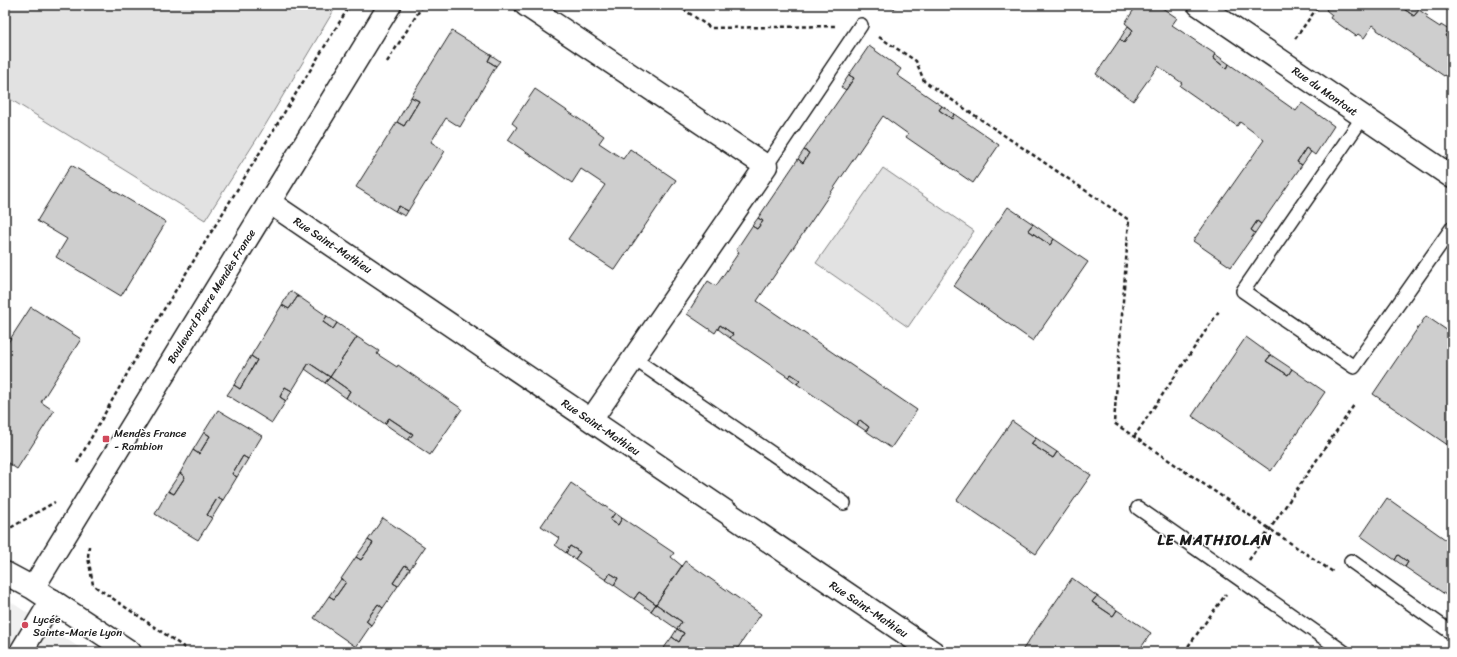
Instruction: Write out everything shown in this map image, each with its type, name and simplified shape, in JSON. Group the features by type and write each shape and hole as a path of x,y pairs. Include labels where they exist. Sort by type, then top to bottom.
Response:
{"street":[{"name":"Boulevard Pierre Mendès France","path":"33,588 390,5"},
{"path":"526,5 766,166 591,420"},
{"name":"Rue du Montout","path":"1199,5 1452,177"},
{"name":"Rue Saint-Mathieu","path":"269,202 933,652"},
{"path":"5,572 52,600 130,652"},
{"path":"21,652 52,600"}],"lane":[{"path":"766,166 861,25"},
{"path":"1364,117 1243,290 1354,368 1452,228"},
{"path":"633,358 844,503"},
{"path":"1138,508 1344,652"},
{"path":"1351,561 1452,633"}],"path":[{"path":"74,468 155,324 350,5"},
{"path":"677,5 711,28 861,25 916,60 924,81 1128,220 1114,423 1334,573"},
{"path":"1281,60 1319,5"},
{"path":"1134,437 1220,311"},
{"path":"1184,652 1238,577 1354,405"},
{"path":"5,531 57,501"},
{"path":"90,541 88,557 93,585 191,652"}],"shaded area":[{"path":"5,5 337,5 260,134 205,220 5,96"},
{"path":"883,168 974,231 908,327 816,263"},
{"name":"Lycée Sainte-Marie Lyon","path":"5,598 86,652 5,652"}],"building":[{"path":"888,5 897,5 894,9"},
{"path":"1137,5 1158,5 1177,18 1172,25 1215,54 1213,58 1227,69 1229,64 1296,111 1302,103 1334,126 1315,155 1306,148 1297,162 1302,165 1261,224 1257,221 1251,230 1255,233 1231,267 1193,241 1264,140 1240,122 1237,126 1180,86 1182,83 1158,66 1133,101 1096,74 1120,39 1124,43 1133,30 1125,23"},
{"path":"1329,5 1382,5 1386,7 1387,5 1407,5 1404,9 1414,16 1419,10 1428,16 1426,18 1440,27 1441,25 1449,30 1445,36 1452,42 1452,84 1450,83 1451,79 1445,75 1444,76 1377,30 1377,28 1373,25 1364,38 1358,34 1356,36 1330,18 1332,15 1326,10"},
{"path":"1407,5 1412,5 1419,10 1414,16 1404,9"},
{"path":"1128,26 1133,30 1124,43 1120,39"},
{"path":"1449,30 1452,32 1452,42 1445,36"},
{"path":"452,31 491,55 488,61 496,66 460,127 446,118 431,142 445,151 408,211 399,206 395,211 356,187 397,122 404,126 419,101 411,97"},
{"path":"869,46 901,69 897,75 942,106 939,110 952,119 954,114 999,145 973,183 906,137 908,134 883,116 757,301 917,410 891,448 866,431 869,427 860,420 857,425 797,384 800,380 791,374 788,377 730,338 733,334 720,325 715,333 687,314 708,281 716,286 739,252 736,250 752,226 757,229 763,221 758,218 798,159 803,163 809,153 804,150 854,78 849,75"},
{"path":"1215,54 1229,64 1227,69 1213,58"},
{"path":"491,55 500,61 496,66 488,61"},
{"path":"849,75 854,78 846,90 841,87"},
{"path":"535,89 604,136 599,143 623,159 630,149 676,180 615,270 568,239 605,185 581,169 572,183 508,140 517,127 512,123"},
{"path":"411,97 419,101 404,126 397,122"},
{"path":"942,106 954,114 952,119 939,110"},
{"path":"1306,148 1311,152 1302,165 1297,162"},
{"path":"804,150 809,153 803,163 798,159"},
{"path":"71,165 166,222 121,296 56,257 67,239 37,221"},
{"path":"399,206 408,211 405,216 395,211"},
{"path":"1008,207 1033,224 1028,230 1050,245 1054,239 1088,262 1033,341 954,286"},
{"path":"758,218 763,221 757,229 752,226"},
{"path":"1257,221 1261,224 1255,233 1251,230"},
{"path":"1033,224 1054,239 1050,245 1028,230"},
{"path":"290,291 298,296 289,309 282,305"},
{"path":"298,296 327,316 323,322 333,329 337,323 357,337 330,377 309,363 292,391 285,387 280,397 286,401 272,423 227,395 234,385 240,389 257,360 251,356 282,305 289,309"},
{"path":"31,307 81,339 41,402 54,411 17,469 5,461 5,347"},
{"path":"327,316 337,323 333,329 323,322"},
{"path":"1426,316 1451,333 1448,338 1452,342 1452,448 1373,394"},
{"path":"720,325 733,334 730,338 718,329"},
{"path":"1452,333 1452,342 1448,338"},
{"path":"357,337 379,351 377,354 397,367 398,365 462,409 430,455 408,440 413,434 389,418 385,424 346,398 350,391 330,377"},
{"path":"1246,337 1271,355 1266,361 1288,375 1292,369 1325,392 1271,471 1192,416"},
{"path":"1271,355 1292,369 1288,375 1266,361"},
{"path":"251,356 257,360 240,389 234,385"},
{"path":"309,363 330,377 325,383 305,369"},
{"path":"791,374 800,380 797,384 788,377"},
{"path":"330,377 350,391 346,398 325,383"},
{"path":"285,387 292,391 286,401 280,397"},
{"path":"218,410 262,436 248,459 243,456 232,474 237,477 223,500 218,497 207,515 212,518 198,540 155,514 168,491 174,494 185,477 180,473 193,450 199,454 210,436 204,432"},
{"path":"389,418 413,434 408,440 385,424"},
{"path":"860,420 869,427 866,431 857,425"},
{"path":"1012,421 1036,438 1031,444 1053,458 1057,452 1091,475 1036,554 957,500"},
{"path":"204,432 210,436 199,454 193,450"},
{"path":"1036,438 1057,452 1053,458 1031,444"},
{"path":"243,456 248,459 237,477 232,474"},
{"path":"180,473 185,477 174,494 168,491"},
{"path":"571,483 615,513 610,520 618,525 622,518 674,553 671,557 682,566 656,604 639,592 634,599 614,585 618,578 610,573 606,580 575,559 580,552 570,546 566,553 555,545 559,538 541,526"},
{"path":"218,497 223,500 212,518 207,515"},
{"path":"1387,498 1452,544 1452,599 1405,567 1408,562 1398,555 1395,560 1361,536"},
{"path":"615,513 622,518 618,525 610,520"},
{"path":"383,518 425,547 410,569 405,565 393,583 398,586 383,608 378,604 366,621 371,625 356,647 314,618 329,596 334,599 346,582 341,579 356,557 361,560 373,543 368,540"},
{"path":"368,540 373,543 361,560 356,557"},
{"path":"570,546 580,552 575,559 566,553"},
{"path":"1398,555 1408,562 1405,567 1395,560"},
{"path":"685,561 761,614 735,652 661,652 672,637 679,642 684,633 677,629 682,622 656,604"},
{"path":"405,565 410,569 398,586 393,583"},
{"path":"610,573 618,578 614,585 606,580"},
{"path":"1072,578 1097,596 1092,602 1113,616 1117,610 1151,633 1138,652 1021,652"},
{"path":"341,579 346,582 334,599 329,596"},
{"path":"639,592 656,604 651,611 634,599"},
{"path":"1097,596 1117,610 1113,616 1092,602"},
{"path":"378,604 383,608 371,625 366,621"},
{"path":"656,604 682,622 677,629 651,611"},
{"path":"677,629 684,633 679,642 672,637"}],"place":[{"name":"Mendès France - Rambion","path":"106,439"},
{"name":"Lycée Sainte-Marie Lyon","path":"25,625"}],"district":[{"name":"LE MATHIOLAN","path":"1215,540"}]}
